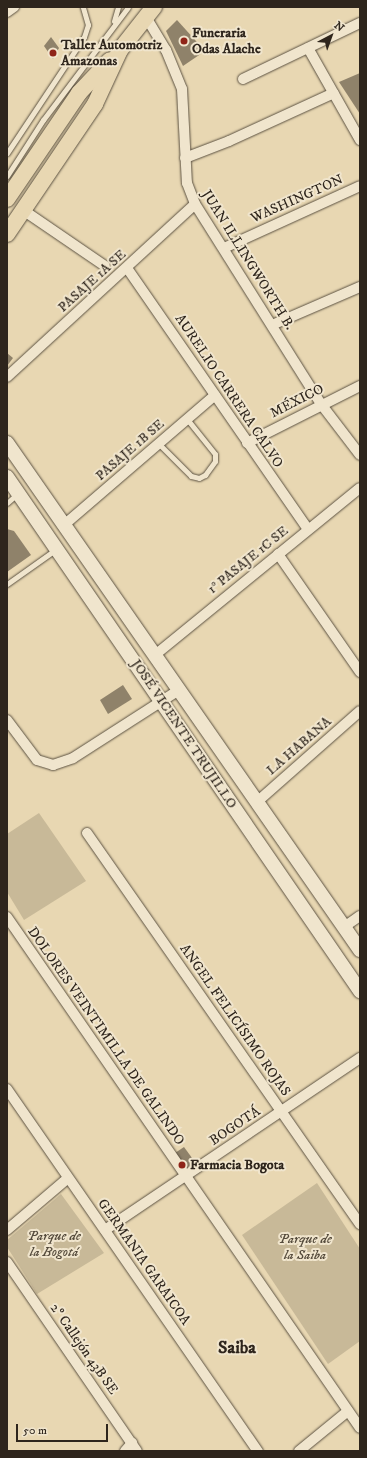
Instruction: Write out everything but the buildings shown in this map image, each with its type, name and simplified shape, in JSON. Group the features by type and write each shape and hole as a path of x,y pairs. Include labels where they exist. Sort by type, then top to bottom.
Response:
{"main road":[{"path":"7,199 11,181 79,93 120,50 150,12"},
{"path":"7,234 95,104 120,50"},
{"name":"JOSÉ VICENTE TRUJILLO","path":"7,443 360,950"},
{"name":"JOSÉ VICENTE TRUJILLO","path":"7,477 360,991"}],"street":[{"path":"7,12 14,7"},
{"name":"JUAN ILLINGWORTH B.","path":"150,12 182,89 187,183 195,204 321,404 360,455"},
{"path":"243,79 360,23"},
{"path":"308,48 360,140"},
{"path":"185,158 229,141 334,93"},
{"name":"WASHINGTON","path":"224,248 360,186"},
{"name":"PASAJE 1A SE","path":"7,377 195,204"},
{"path":"23,210 105,266"},
{"name":"AURELIO CARRERA CALVO","path":"127,268 308,529"},
{"path":"272,325 360,287"},
{"name":"MÉXICO","path":"247,443 321,404 360,386"},
{"name":"PASAJE 1B SE","path":"64,525 215,395"},
{"name":"1° PASAJE 1C SE","path":"155,655 360,488"},
{"path":"278,554 360,672"},
{"path":"7,720 31,753 44,764 62,763 179,690"},
{"name":"LA HABANA","path":"257,802 360,711"},
{"name":"ANGEL FELICÍSIMO ROJAS","path":"87,833 360,1224"},
{"path":"344,927 360,916"},
{"name":"DOLORES VEINTIMILLA DE GALINDO","path":"7,917 360,1428"},
{"name":"BOGOTÁ","path":"105,1230 360,1058"},
{"name":"GERMANIA GARAICOA","path":"7,1089 258,1451"},
{"path":"7,1230 68,1178"},
{"name":"2º Callejón 43B SE","path":"7,1262 131,1448"},
{"path":"299,1451 348,1411"}],"lane":[{"path":"7,153 84,37 88,25 83,7"},
{"path":"114,24 118,7"},
{"path":"11,181 43,120 128,7"},
{"path":"159,444 191,476 199,478 205,475 215,461 215,454 187,419"},
{"path":"7,503 18,493"},
{"path":"7,584 56,549"}],"green space":[{"path":"39,813 86,881 24,920 7,892 7,834"},
{"name":"Parque de la Saiba","path":"317,1183 360,1249 360,1341 328,1364 242,1235"},
{"name":"Parque de la Bogotá","path":"61,1194 104,1253 37,1294 7,1247 7,1240"}],"place":[{"name":"Funeraria Odas Alache","path":"184,41"},
{"name":"Taller Automotriz Amazonas","path":"53,53"},
{"name":"Farmacia Bogota","path":"182,1165"}],"district":[{"name":"Saiba","path":"237,1348"}]}
